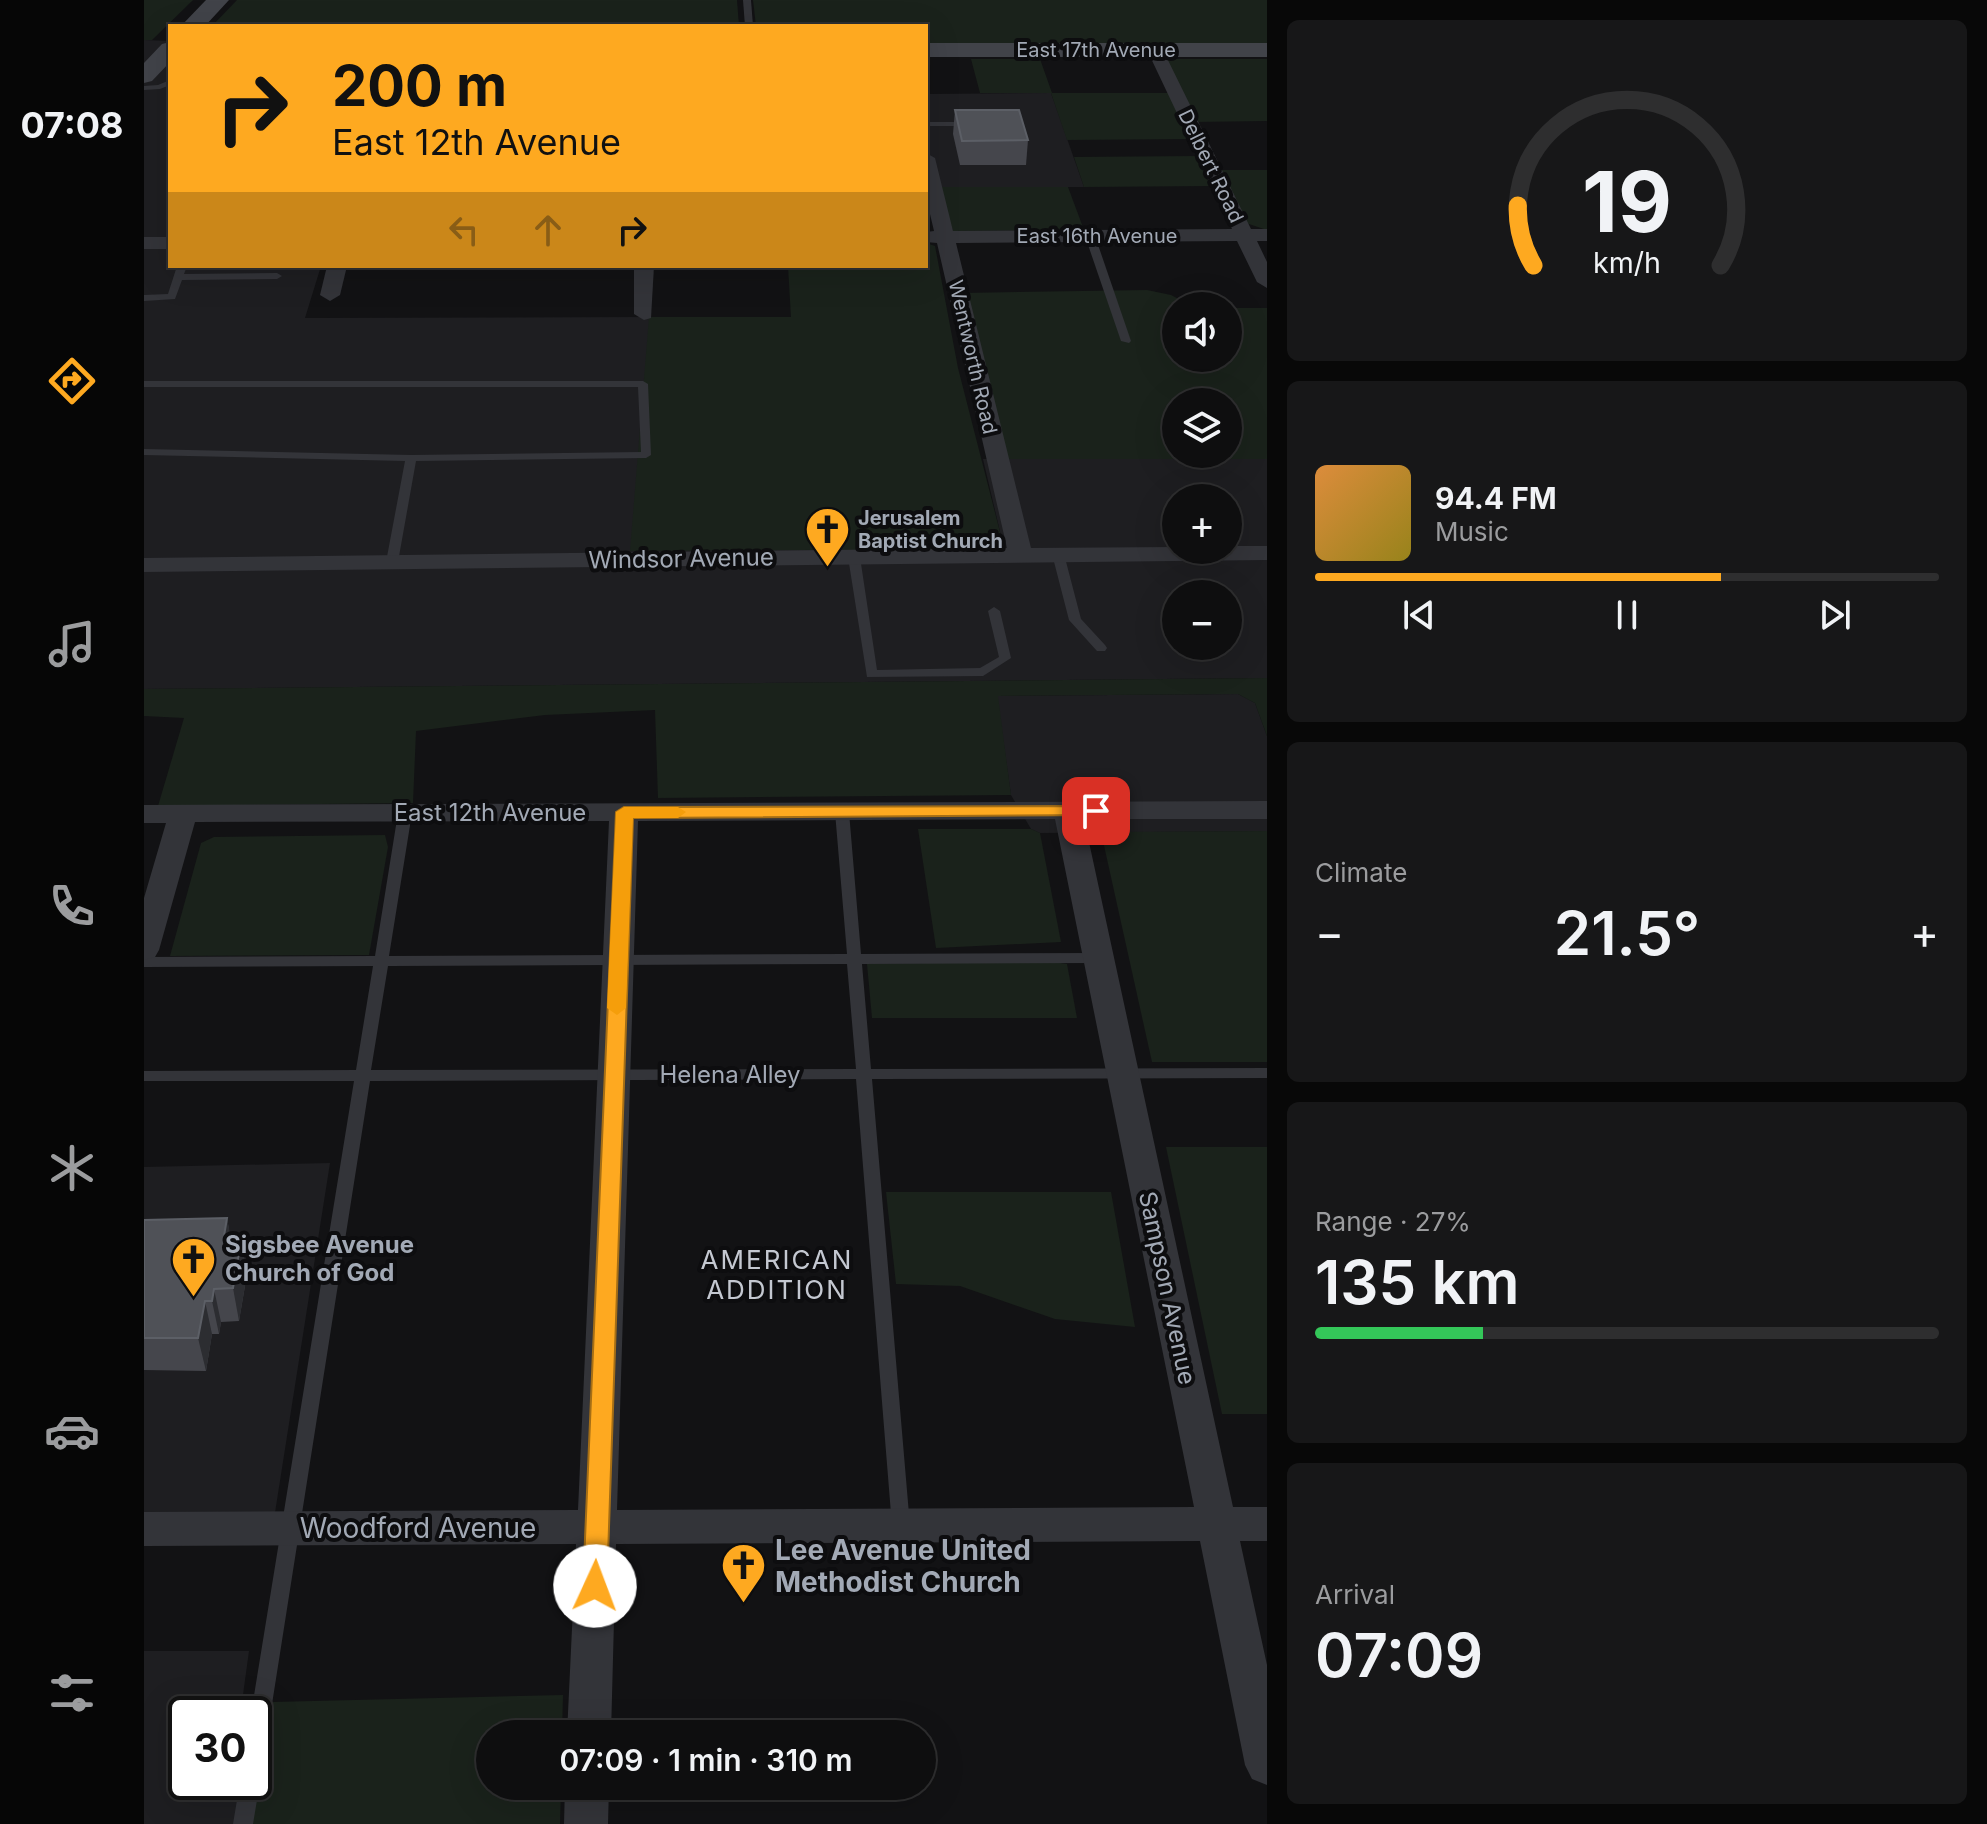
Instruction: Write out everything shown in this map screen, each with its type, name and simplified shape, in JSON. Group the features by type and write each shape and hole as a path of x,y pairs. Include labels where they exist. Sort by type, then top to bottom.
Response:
{"street":[{"path":"194,24 218,0"},
{"path":"144,50 168,49"},
{"name":"East 17th Avenue","path":"928,50 1267,50"},
{"name":"Delbert Road","path":"1155,50 1267,282"},
{"path":"144,76 168,51"},
{"name":"Wentworth Road","path":"928,176 935,237 1021,555"},
{"name":"East 16th Avenue","path":"935,237 1267,235"},
{"path":"144,243 168,243"},
{"path":"330,295 337,268"},
{"path":"644,268 644,314"},
{"name":"Windsor Avenue","path":"144,565 1267,553"},
{"name":"East 12th Avenue","path":"144,814 1267,810"},
{"name":"Sampson Avenue","path":"1068,811 1267,1765"},
{"path":"590,1720 624,812"},
{"path":"144,950 183,814"},
{"name":"Woodford Avenue","path":"144,1529 1267,1524"},
{"path":"586,1824 587,1800"}],"lane":[{"path":"747,0 749,24"},
{"path":"144,88 168,83"},
{"path":"928,124 974,124"},
{"path":"1090,236 1126,341"},
{"path":"144,298 172,297 181,268"},
{"path":"178,277 277,276"},
{"path":"144,384 643,384 646,455 411,458 144,452"},
{"path":"392,562 411,458"},
{"path":"1058,554 1075,620 1101,648"},
{"path":"854,557 871,674 983,672 1005,658 994,611"},
{"path":"842,812 901,1526"},
{"path":"263,1696 405,813"},
{"path":"144,962 1098,958"},
{"name":"Helena Alley","path":"144,1076 1267,1073"},
{"path":"243,1824 247,1800"}],"shaded area":[{"path":"144,0 193,0 152,40 144,40"},
{"path":"237,0 737,0 739,24 214,24"},
{"path":"753,0 1267,0 1267,46 928,46 928,24 756,24"},
{"path":"144,40 168,41 168,268 320,268 305,318 649,317 1001,536 983,459 1162,459 1162,468 1242,468 1242,459 1267,459 1267,678 144,689"},
{"path":"971,59 1040,59 1052,93 1169,93 1191,139 1067,140 1051,93 980,93"},
{"path":"1166,59 1267,59 1267,121 1193,122"},
{"path":"1051,93 1084,187 928,187 928,94"},
{"path":"1198,156 1213,186 1084,187 1074,157"},
{"path":"1217,170 1267,170 1267,230 1246,223"},
{"path":"938,187 1068,187 1084,230 953,231"},
{"path":"928,244 935,246 958,368 1001,536 997,543 976,549 630,551 649,317 791,317 788,268 928,268"},
{"path":"1147,290 1162,293 1162,372 1242,372 1242,308 1267,308 1267,459 1242,459 1242,388 1162,388 1162,459 1006,459 962,293"},
{"path":"1267,678 1267,736 1255,703 1238,694 998,696 1011,795 658,798 655,710 545,715 416,731 413,803 158,806 184,718 144,716 144,689"},
{"path":"1238,694 1255,703 1267,736 1267,831 1040,833 1031,829 1011,795 997,696"},
{"path":"918,829 1031,829 1040,833 1061,942 936,948"},
{"path":"1267,831 1267,1062 1152,1062 1101,832"},
{"path":"385,835 388,847 369,955 170,956 201,843 214,837"},
{"path":"1045,961 1067,964 1077,1018 872,1018 867,964"},
{"path":"1166,1147 1267,1147 1267,1414 1222,1414"},
{"path":"330,1163 274,1519 144,1520 144,1167"},
{"path":"886,1192 1111,1192 1135,1327 1055,1319 960,1286 896,1284"},
{"path":"144,1651 249,1651 243,1696 168,1696 168,1800 254,1800 250,1824 144,1824"},
{"path":"563,1695 562,1720 476,1720 476,1800 561,1800 560,1824 250,1824 254,1800 272,1800 272,1702"}],"building":[{"path":"955,110 1019,110 1028,140 962,141"},
{"name":"Sigsbee Avenue Church of God","path":"227,1218 223,1242 241,1241 233,1288 214,1289 212,1301 205,1301 198,1338 144,1338 144,1220"}],"slow traffic":[{"path":"617,1008 624,812 678,812"}],"place":[{"name":"Jerusalem Baptist Church","path":"827,568"},
{"name":"Sigsbee Avenue Church of God","path":"194,1298"},
{"name":"Lee Avenue United Methodist Church","path":"744,1605"}],"district":[{"name":"AMERICAN ADDITION","path":"777,1275"}],"route":[{"path":"595,1586 624,812 1096,811"}]}
